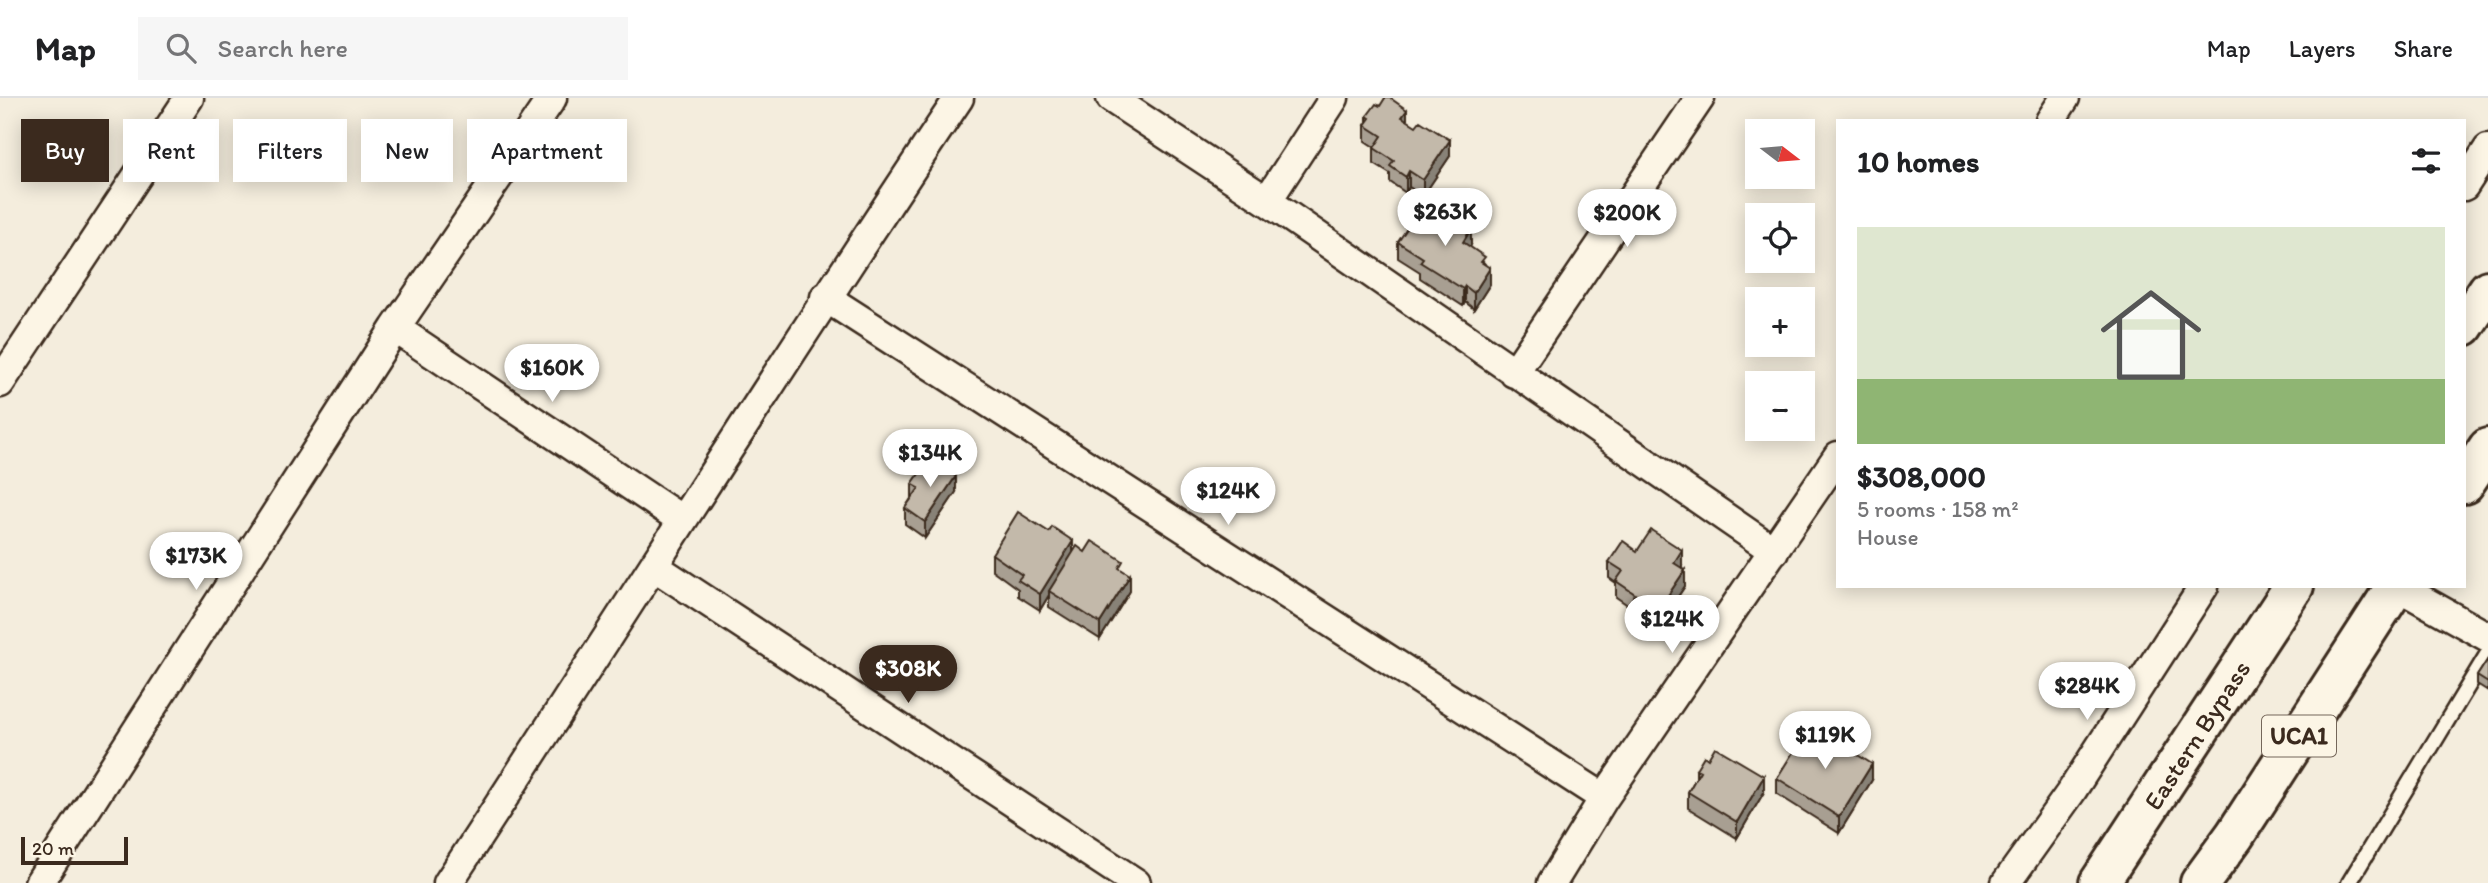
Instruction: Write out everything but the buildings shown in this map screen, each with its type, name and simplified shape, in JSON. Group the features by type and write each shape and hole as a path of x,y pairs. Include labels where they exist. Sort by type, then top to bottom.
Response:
{"main road":[{"path":"2466,323 2488,290"},
{"path":"2466,481 2488,448"},
{"name":"Eastern Bypass","path":"2099,883 2293,588"},
{"name":"UCA1","path":"2200,883 2235,835 2396,588"}],"street":[{"path":"0,383 189,98"},
{"path":"39,883 395,328 552,98"},
{"path":"448,883 655,567 682,520 825,297 959,98"},
{"path":"1111,98 1267,201 1774,551"},
{"path":"1267,201 1334,98"},
{"path":"1514,373 1700,98"},
{"path":"2051,119 2065,98"},
{"path":"2466,183 2488,149"},
{"path":"825,297 1604,798"},
{"path":"395,328 682,520"},
{"path":"1552,883 1604,798 1836,459"},
{"path":"655,567 1136,883"},
{"path":"2006,883 2071,792 2203,588"},
{"path":"2401,588 2488,637"}],"lane":[{"path":"2349,883 2488,653"}]}
